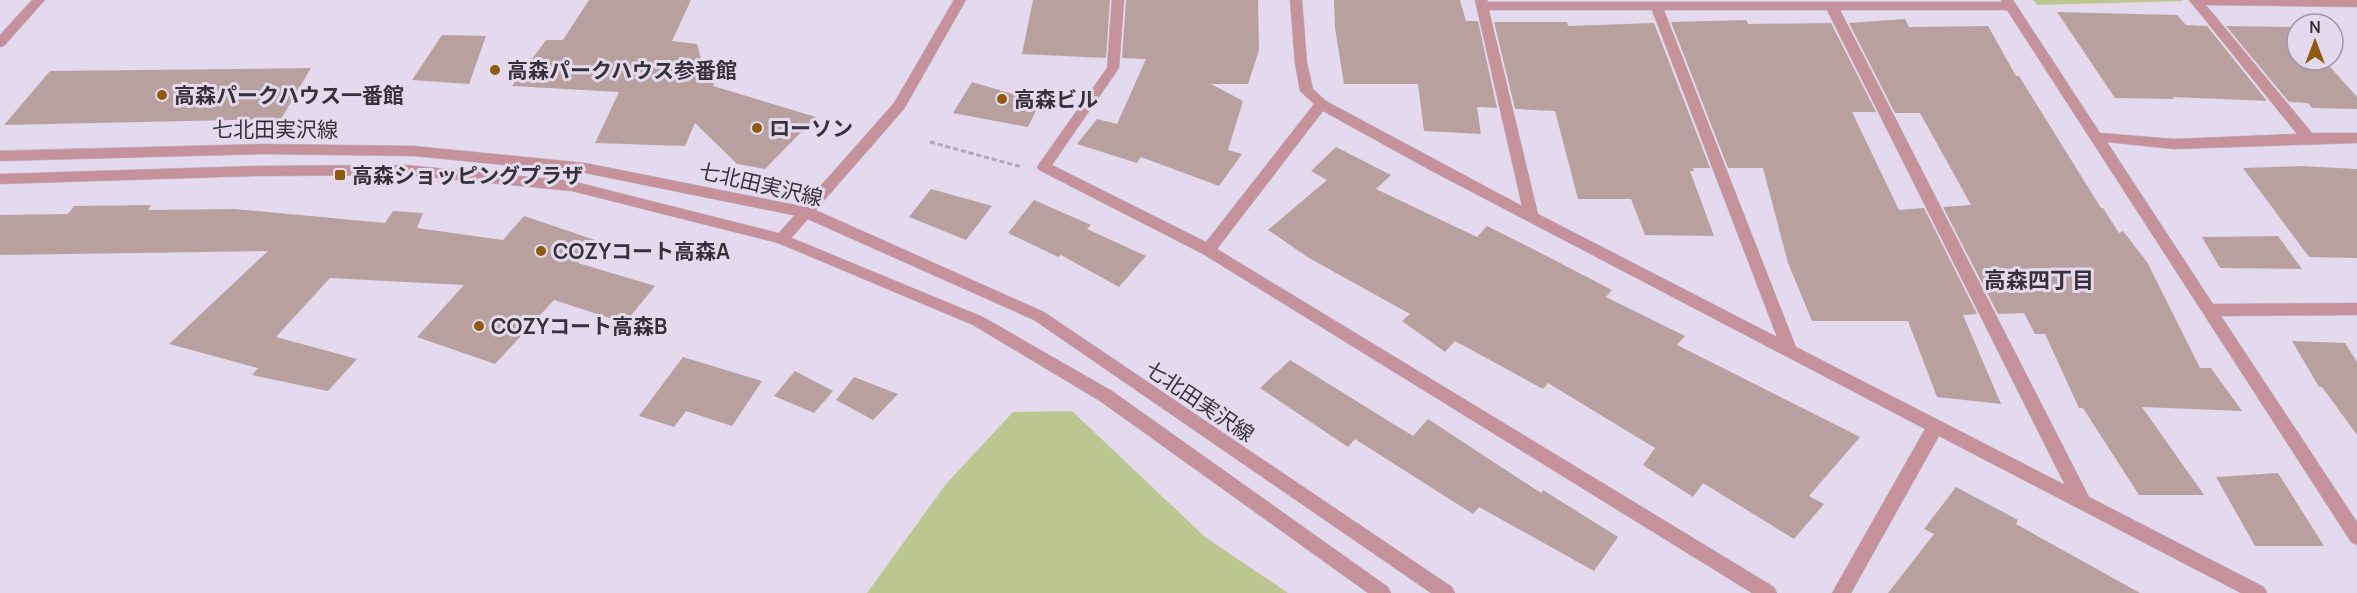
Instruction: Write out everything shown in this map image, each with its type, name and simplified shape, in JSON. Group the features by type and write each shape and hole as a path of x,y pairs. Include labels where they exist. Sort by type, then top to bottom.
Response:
{"street":[{"path":"0,43 39,0"},
{"path":"782,239 899,106 960,0"},
{"path":"1118,0 1113,68 1044,167 1208,250 1768,593"},
{"path":"1296,0 1300,63 1307,91 1321,104 1530,216 1936,424 2258,593"},
{"path":"2195,1 2357,3"},
{"path":"2195,1 2308,138"},
{"path":"1530,216 1482,3 1657,7 1832,7 2009,3 2357,537"},
{"path":"1657,7 1789,348"},
{"path":"1832,7 2082,501"},
{"path":"1208,250 1321,104"},
{"path":"2098,137 2174,144 2357,138"},
{"name":"七北田実沢線","path":"0,156 262,149 414,151 585,168 806,212 1039,316 1446,593"},
{"path":"0,179 255,171 406,170 572,186 782,239 978,321 1106,396 1382,593"},
{"path":"2208,310 2357,309"},
{"path":"1841,593 1936,424"}],"path":[{"path":"930,142 1032,169 1044,167"}],"green space":[{"path":"2033,0 2182,0 2183,1 2037,5"},
{"path":"1072,411 1205,537 1288,593 867,593 946,484 1013,412"}],"building":[{"path":"589,0 691,0 672,41 697,44 704,70 720,71 713,86 816,117 765,169 737,164 695,123 685,146 595,143 619,92 512,86 546,40 563,40"},
{"path":"1033,0 1110,0 1106,58 1022,54"},
{"path":"1126,0 1258,0 1259,50 1248,84 1211,84 1243,101 1228,150 1242,154 1219,186 1141,157 1137,163 1077,144 1097,119 1117,124 1146,59 1122,58"},
{"path":"1334,0 1460,0 1466,21 1478,21 1497,108 1477,107 1481,134 1424,131 1418,84 1344,84 1335,28"},
{"path":"2057,12 2177,15 2186,25 2207,26 2267,101 2172,97 2174,99 2115,98"},
{"path":"1905,19 1909,27 1988,26 2016,76 2019,76 2101,208 2119,233 2123,231 2147,262 2200,368 2211,368 2242,411 2142,407 2204,495 2139,495 2083,408 2079,408 2045,334 2035,334 2024,313 1998,314 1943,207 1971,205 1920,113 1895,113 1849,23"},
{"path":"1746,20 1748,24 1831,23 1876,112 1852,112 1899,210 1924,208 1977,314 1963,315 2001,404 1937,397 1908,321 1812,321 1788,263 1763,168 1728,168 1671,22"},
{"path":"1494,22 1567,22 1568,26 1654,23 1710,168 1693,168 1694,171 1690,171 1714,236 1645,235 1631,199 1578,199 1555,111 1515,109"},
{"path":"2226,26 2285,27 2285,72 2335,72 2357,97 2357,109 2312,108 2308,103 2289,102"},
{"path":"442,35 486,36 469,84 412,80"},
{"name":"高森パークハウス一番館","path":"311,68 281,119 4,125 50,71"},
{"name":"高森ビル","path":"972,82 1040,102 1028,127 953,113"},
{"path":"1336,147 1391,175 1376,189 1477,237 1487,226 1531,248 1612,290 1606,297 1685,336 1677,345 1860,437 1809,496 1824,504 1794,539 1703,483 1693,497 1643,465 1655,448 1548,383 1543,389 1455,341 1445,352 1402,321 1410,314 1309,258 1268,230 1327,180 1311,171"},
{"path":"2301,166 2357,169 2357,258 2309,257 2243,168"},
{"path":"931,189 992,206 966,240 909,217"},
{"path":"1034,200 1091,225 1087,229 1146,256 1119,287 1061,255 1058,257 1008,233"},
{"path":"151,205 148,210 234,209 385,223 393,211 423,213 417,228 503,240 524,216 598,241 578,263 655,286 625,323 554,300 495,364 417,337 464,285 330,278 276,337 357,359 328,391 252,375 258,368 169,344 268,251 0,255 0,215 68,214 74,206"},
{"path":"2278,236 2302,269 2220,268 2202,237"},
{"path":"2292,341 2345,343 2357,362 2357,435 2322,387 2319,387"},
{"path":"683,357 762,381 732,426 686,411 674,427 639,416"},
{"path":"1290,360 1413,436 1428,419 1541,493 1543,490 1618,537 1594,571 1479,507 1473,514 1355,439 1348,447 1260,388"},
{"path":"795,371 833,391 814,413 774,396"},
{"path":"854,377 898,394 873,420 836,400"},
{"path":"2278,473 2324,546 2255,546 2216,477"},
{"path":"1956,487 2018,520 2016,524 2140,593 1888,593 1934,534 1924,529"}],"place":[{"name":"高森パークハウス参番館","path":"495,70"},
{"name":"高森パークハウス一番館","path":"162,95"},
{"name":"高森ビル","path":"1002,99"},
{"name":"ローソン","path":"757,128"},
{"name":"高森ショッピングプラザ","path":"340,175"},
{"name":"COZYコート高森A","path":"541,251"},
{"name":"COZYコート高森B","path":"479,326"}],"district":[{"name":"高森四丁目","path":"2039,280"}]}
